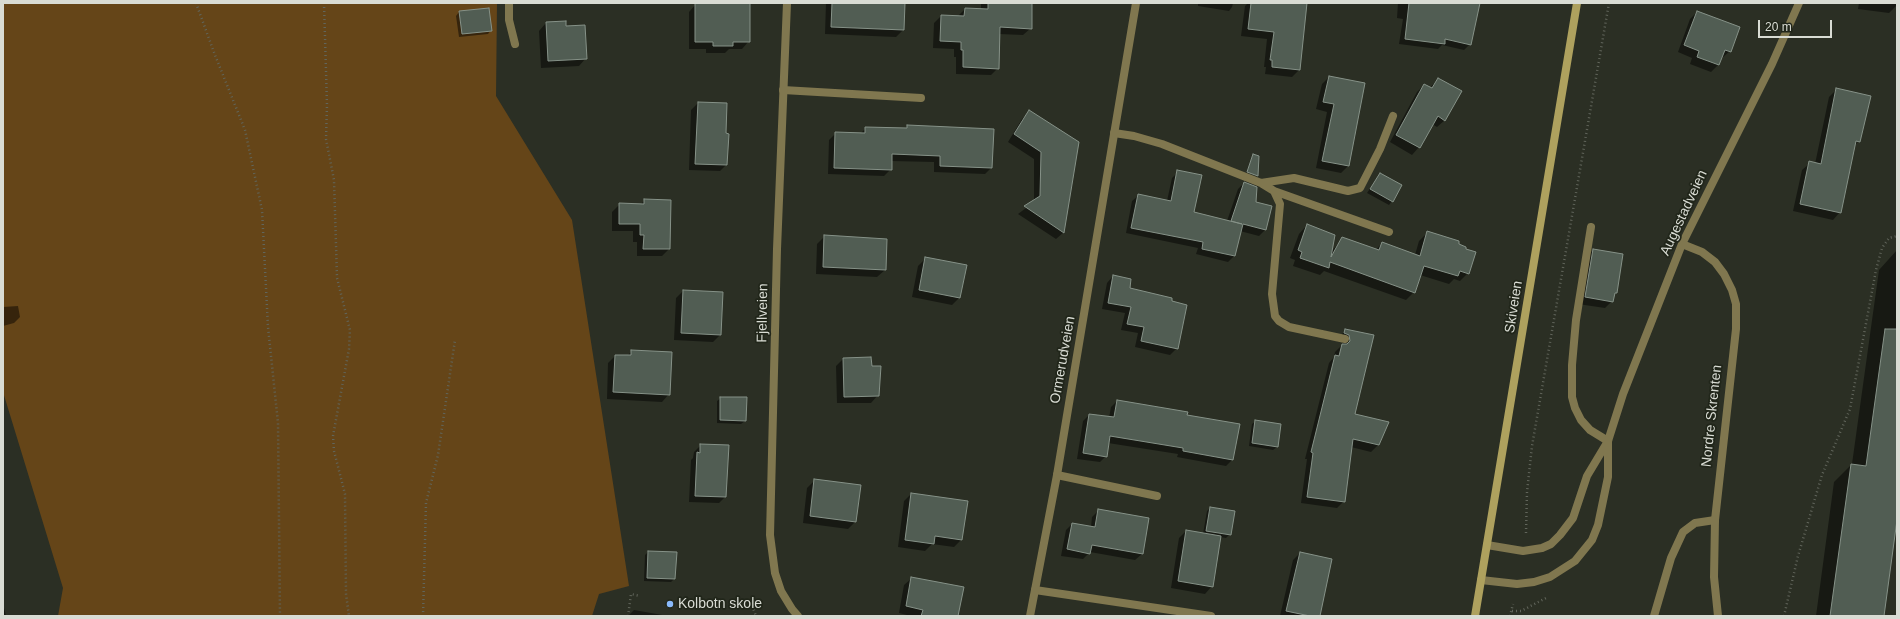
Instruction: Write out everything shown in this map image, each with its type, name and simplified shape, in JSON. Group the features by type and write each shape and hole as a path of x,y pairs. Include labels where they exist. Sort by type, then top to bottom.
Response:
{"main road":[{"name":"Skiveien","path":"1476,616 1577,3"}],"street":[{"path":"508,3 509,20 515,44"},
{"name":"Fjellveien","path":"787,3 783,90 770,535 775,573 781,590 798,616"},
{"name":"Ormerudveien","path":"1030,616 1057,475 1136,3"},
{"name":"Augestadveien","path":"1487,545 1506,549 1533,551 1551,544 1567,528 1573,518 1586,476 1608,441 1623,394 1682,244 1772,64 1799,3"},
{"path":"783,90 921,98"},
{"path":"1260,183 1294,178 1348,191 1360,188 1376,156 1393,116"},
{"path":"1114,134 1156,142 1260,183 1274,191 1389,232"},
{"path":"1274,191 1280,204 1272,294 1275,316 1278,321 1289,328 1345,339"},
{"path":"1591,227 1576,320 1572,365 1572,397 1575,408 1581,420 1590,430 1608,441"},
{"name":"Nordre Skrenten","path":"1682,244 1702,252 1715,262 1724,274 1732,290 1736,304 1736,329 1715,520 1714,577 1718,616"},
{"name":"Augestadveien","path":"1481,580 1517,584 1534,582 1550,577 1575,561 1592,540 1599,520 1608,478 1608,441"},
{"path":"1057,475 1157,496"},
{"path":"1654,616 1671,558 1683,532 1695,523 1715,520"},
{"path":"1035,590 1211,616"}],"path":[{"path":"196,3 245,130 262,210 268,328 278,423 280,616"},
{"path":"324,3 327,105 326,139 334,180 337,278 350,330 349,349 333,436 334,451 345,494 346,594 349,616"},
{"path":"1526,536 1527,492 1532,446 1609,3"},
{"path":"1784,616 1798,556 1822,475 1850,409 1876,270 1882,248 1889,238 1897,236"},
{"path":"423,616 426,503 438,455 455,340"},
{"path":"628,616 631,594 640,596"},
{"path":"751,602 756,616"},
{"path":"1510,616 1514,604"}],"shaded area":[{"path":"3,3 497,3 496,96 572,220 629,586 599,594 592,616 58,616 63,588 3,392"}],"building":[{"path":"695,3 750,3 750,42 733,42 733,46 713,46 713,42 695,42"},
{"path":"832,3 905,3 904,30 831,27"},
{"path":"988,3 1032,3 1032,29 1000,27 999,69 963,67 963,50 961,50 961,42 940,41 941,15 964,16 965,8 988,9"},
{"path":"1251,3 1307,3 1300,70 1272,67 1272,60 1270,60 1274,32 1248,29"},
{"path":"1409,3 1480,3 1471,45 1445,39 1445,44 1405,39"},
{"path":"489,8 492,31 462,34 459,11"},
{"path":"1697,11 1740,27 1731,52 1725,50 1719,65 1697,57 1699,51 1684,45"},
{"path":"566,21 566,26 585,25 587,59 548,61 546,22"},
{"path":"1329,76 1365,83 1349,166 1322,161 1334,104 1323,102"},
{"path":"1438,78 1462,91 1445,121 1438,116 1420,148 1396,135 1424,84 1432,88"},
{"path":"1836,88 1871,96 1860,142 1856,141 1841,213 1800,204 1809,161 1821,164"},
{"path":"698,102 727,103 726,133 729,134 727,165 695,164"},
{"path":"1029,110 1079,142 1064,233 1024,206 1040,196 1041,152 1014,134"},
{"path":"907,125 994,129 992,168 940,166 940,156 892,154 892,170 834,168 835,132 865,133 865,127 907,128"},
{"path":"1253,154 1259,156 1258,176 1247,172"},
{"path":"1177,170 1202,175 1194,212 1242,224 1231,221 1244,182 1257,187 1256,202 1272,206 1266,230 1243,224 1235,256 1202,249 1203,242 1131,228 1138,194 1171,201"},
{"path":"1380,173 1402,185 1393,202 1370,189"},
{"path":"644,199 671,200 670,249 643,249 644,235 640,235 640,224 619,224 619,203 644,204"},
{"path":"1307,224 1335,235 1331,257 1342,237 1379,250 1382,242 1420,256 1427,231 1459,241 1459,244 1466,247 1466,249 1476,252 1469,274 1460,271 1458,276 1424,266 1415,293 1330,262 1329,268 1300,258 1302,252 1298,250"},
{"path":"824,235 887,239 886,270 823,267"},
{"path":"1593,249 1623,254 1617,293 1615,293 1613,302 1585,297"},
{"path":"925,257 967,265 960,298 919,290"},
{"path":"1113,275 1131,279 1130,288 1172,298 1172,301 1187,305 1178,349 1141,341 1144,327 1127,324 1131,307 1108,303"},
{"path":"683,290 723,292 721,335 681,333"},
{"path":"1345,329 1374,335 1355,414 1389,422 1379,445 1353,439 1345,502 1307,497 1313,453 1311,452 1335,355 1339,356 1342,344 1347,344 1350,341 1349,335 1344,333"},
{"path":"1885,329 1897,329 1897,520 1884,616 1830,616 1851,464 1866,466"},
{"path":"631,350 672,352 670,395 613,392 615,355 631,355"},
{"path":"871,357 872,366 881,366 879,396 844,397 843,358"},
{"path":"720,397 747,397 746,421 720,420"},
{"path":"1117,400 1188,412 1187,415 1240,424 1233,460 1183,451 1183,448 1110,436 1107,457 1083,453 1089,414 1114,417"},
{"path":"1255,420 1281,424 1278,447 1252,443"},
{"path":"700,444 729,445 726,497 695,496 697,452 700,453"},
{"path":"814,479 861,485 856,522 810,516"},
{"path":"911,493 968,501 962,540 935,536 934,544 905,540"},
{"path":"1210,507 1235,511 1231,535 1206,531"},
{"path":"1098,509 1149,518 1143,554 1092,545 1090,554 1067,549 1072,523 1095,527"},
{"path":"1186,530 1221,536 1213,587 1178,581"},
{"path":"648,551 677,552 675,579 647,578"},
{"path":"1300,552 1332,559 1320,616 1310,616 1286,611"},
{"path":"911,577 964,587 958,616 921,616 923,610 906,606"}],"place":[{"name":"Kolbotn skole","path":"670,604"}]}
